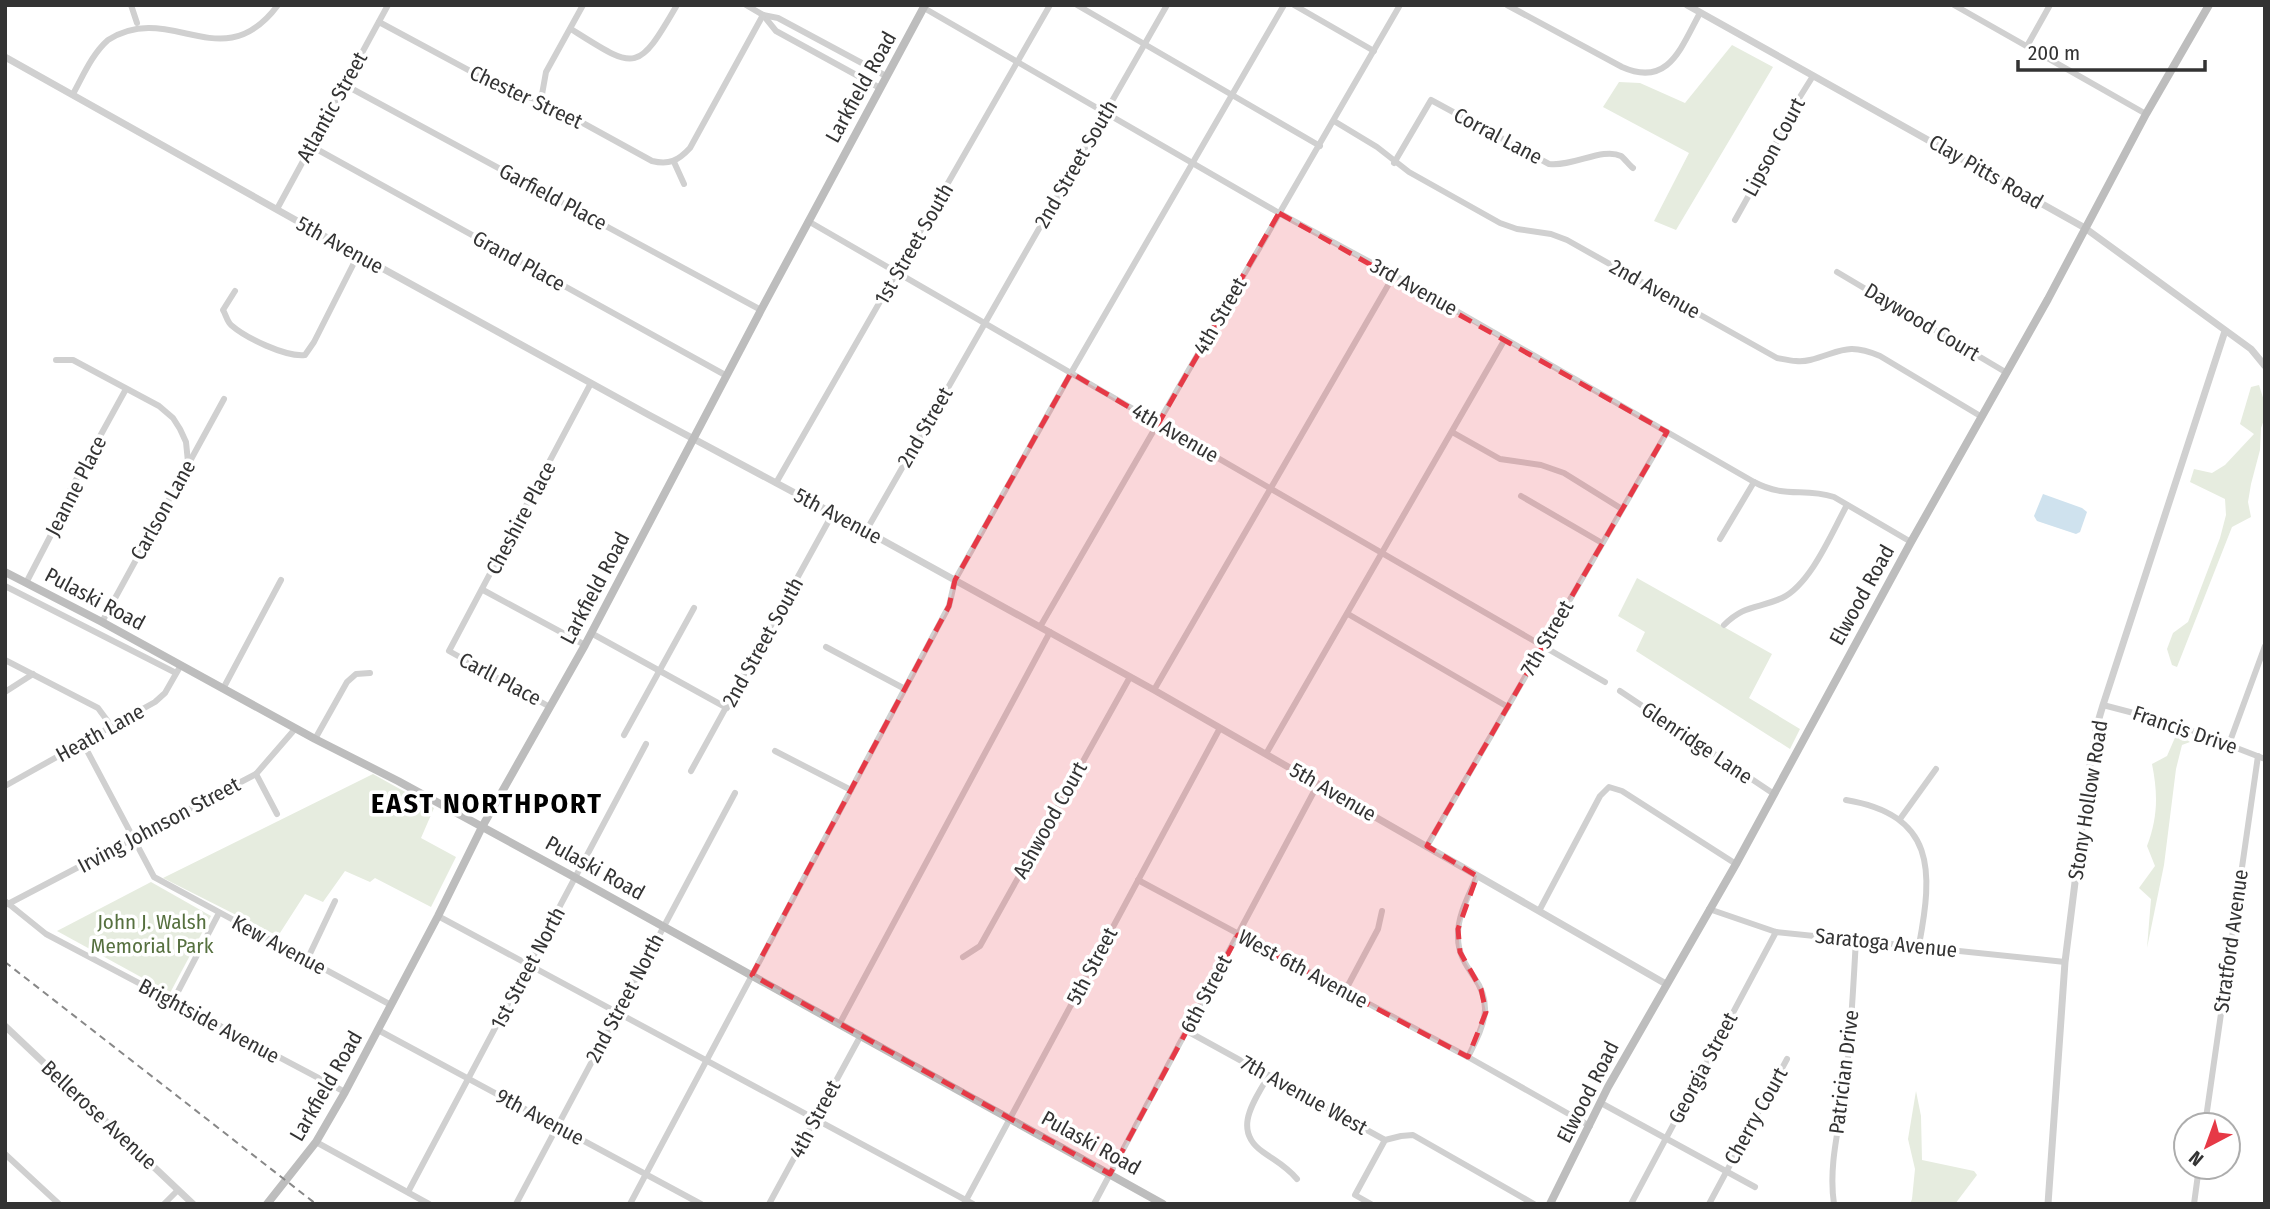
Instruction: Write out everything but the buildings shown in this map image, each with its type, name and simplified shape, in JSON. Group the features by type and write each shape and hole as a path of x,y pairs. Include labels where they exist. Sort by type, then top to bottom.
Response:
{"main road":[{"name":"Elwood Road","path":"1550,1204 1608,1087 1736,864 2209,5"},
{"name":"Larkfield Road","path":"267,1204 316,1142 345,1091 482,827 585,645 924,6"},
{"name":"Pulaski Road","path":"5,572 102,622 178,669 224,687 295,729 576,878 1163,1204"}],"street":[{"path":"131,5 137,23"},
{"path":"181,24 211,35 238,35 263,23 278,5"},
{"name":"Atlantic Street","path":"277,209 388,5"},
{"path":"541,100 546,72 583,5"},
{"path":"570,29 615,57 626,60 639,58 654,44 677,5"},
{"path":"746,5 763,15 778,18 886,76"},
{"name":"1st Street South","path":"776,482 1050,5"},
{"path":"1077,5 1320,146"},
{"name":"2nd Street South","path":"985,324 1167,5"},
{"path":"630,1204 949,606 955,580 1071,373 1284,5"},
{"path":"1294,5 1374,51"},
{"name":"4th Street","path":"1040,627 1400,5"},
{"path":"1507,5 1622,67 1645,74 1659,71 1676,57 1700,13"},
{"name":"Clay Pitts Road","path":"1687,5 2085,228 2251,349 2265,366"},
{"path":"1954,5 2147,114"},
{"path":"2027,46 2050,5"},
{"name":"3rd Avenue","path":"924,6 1279,213 1394,275 1754,482 1777,492 1820,493 1833,497 1911,542"},
{"path":"763,15 776,31 880,88"},
{"path":"684,184 674,162 690,148 763,15"},
{"path":"73,94 97,52 108,40 137,23 152,21"},
{"name":"Chester Street","path":"379,22 513,94 541,100 652,161 662,164 674,162"},
{"path":"838,64 844,54"},
{"name":"5th Avenue","path":"5,57 358,255 1154,690 1665,984"},
{"name":"Lipson Court","path":"1735,219 1772,154 1783,124 1813,76"},
{"name":"Garfield Place","path":"345,85 761,310"},
{"name":"Corral Lane","path":"1395,163 1431,100 1549,164 1575,163 1606,153 1621,156 1633,168"},
{"name":"2nd Avenue","path":"1334,121 1377,147 1395,163 1500,223 1567,240 1777,358 1793,362 1809,361 1843,349 1863,349 1880,356 1982,417"},
{"name":"Grand Place","path":"311,146 727,376"},
{"name":"4th Avenue","path":"808,221 1542,645"},
{"path":"235,291 223,310 229,323 283,352 295,356 305,355 358,255"},
{"name":"Daywood Court","path":"1837,272 2007,373"},
{"path":"1154,690 1394,275"},
{"name":"2nd Street","path":"866,531 985,324"},
{"name":"Stony Hollow Road","path":"2048,1204 2065,962 2097,725 2225,331"},
{"path":"1266,754 1505,338"},
{"path":"305,355 311,361"},
{"path":"56,359 73,360 159,406 173,418 186,442 188,464"},
{"name":"Cheshire Place","path":"449,651 591,383"},
{"name":"Jeanne Place","path":"26,583 53,531 66,498 126,389"},
{"name":"Carlson Lane","path":"102,622 224,399"},
{"path":"1452,432 1500,460 1541,465 1564,473 1622,509"},
{"name":"7th Street","path":"1427,846 1667,432"},
{"path":"1720,539 1754,482"},
{"path":"1521,496 1602,543"},
{"path":"1724,625 1735,614 1783,597 1797,587 1809,572 1847,505"},
{"name":"2nd Street South","path":"691,771 833,513"},
{"path":"224,687 281,580"},
{"path":"5,586 178,669"},
{"path":"483,590 585,645"},
{"path":"624,735 694,608"},
{"path":"1348,614 1508,707"},
{"path":"840,1023 1050,632"},
{"path":"591,633 727,708"},
{"path":"1542,645 1605,682"},
{"path":"2230,744 2265,646"},
{"path":"826,648 905,689"},
{"name":"Carll Place","path":"449,651 550,706"},
{"path":"5,660 98,708 111,727"},
{"name":"Heath Lane","path":"5,786 155,702 165,693 178,669"},
{"path":"315,739 347,682 356,674 370,673"},
{"path":"5,692 33,674"},
{"name":"Ashwood Court","path":"963,957 980,946 1130,677"},
{"name":"Glenridge Lane","path":"1620,691 1774,794"},
{"name":"Francis Drive","path":"2104,705 2172,723 2261,758"},
{"name":"5th Street","path":"965,1202 1220,728"},
{"name":"Irving Johnson Street","path":"7,903 256,774 295,729"},
{"name":"Kew Avenue","path":"83,743 154,877 391,1005"},
{"name":"1st Street North","path":"408,1192 646,744"},
{"path":"775,751 851,790"},
{"name":"Stratford Avenue","path":"2207,1111 2261,758"},
{"path":"1900,819 1936,769"},
{"path":"256,774 277,814"},
{"name":"6th Street","path":"1094,1204 1318,784"},
{"path":"1539,911 1600,796 1609,787 1622,791 1736,864"},
{"name":"2nd Street North","path":"516,1204 735,793"},
{"path":"1846,800 1865,803 1900,819 1920,845 1927,874 1919,945"},
{"path":"1468,1057 1484,1023 1486,1012 1481,989 1460,952 1458,929 1478,876"},
{"name":"West 6th Avenue","path":"1138,880 1468,1057 1590,1126"},
{"path":"307,960 335,901"},
{"name":"Brightside Avenue","path":"7,903 46,934 345,1091"},
{"name":"Saratoga Avenue","path":"1709,909 1776,932 2065,962"},
{"path":"1345,991 1378,929 1382,911"},
{"path":"173,1002 219,913"},
{"path":"438,916 965,1202 974,1204"},
{"name":"Georgia Street","path":"1631,1204 1776,932"},
{"name":"Patrician Drive","path":"1834,1204 1831,1189 1833,1160 1849,1060 1856,940"},
{"name":"Bellerose Avenue","path":"5,1026 194,1204"},
{"name":"9th Avenue","path":"378,1030 701,1204"},
{"name":"7th Avenue West","path":"1187,1031 1385,1140 1413,1135 1534,1204"},
{"name":"4th Street","path":"769,1204 861,1035"},
{"name":"Cherry Court","path":"1709,1204 1787,1059"},
{"path":"1269,1075 1247,1116 1247,1127 1255,1145 1284,1164 1297,1180"},
{"path":"1601,1103 1755,1187"},
{"path":"1371,1204 1355,1195 1385,1140"},
{"path":"316,1142 429,1204"},
{"path":"5,1154 59,1204"},
{"path":"2194,1204 2197,1181"},
{"path":"164,1204 178,1190"}],"highlighted area":[{"path":"1279,213 1667,432 1427,846 1477,876 1458,929 1460,952 1481,989 1486,1012 1468,1057 1238,935 1110,1174 752,975 949,606 955,580 1071,373 1158,424"}],"green space":[{"path":"1732,45 1773,67 1676,230 1654,221 1689,153 1603,107 1619,82 1640,83 1685,103"},
{"path":"2259,385 2265,404 2265,417 2248,502 2251,517 2232,527 2177,667 2172,665 2167,649 2173,633 2188,622 2226,515 2225,499 2190,482 2194,469 2212,473 2225,465 2254,434 2240,424 2251,387"},
{"path":"1637,578 1772,654 1749,698 1800,729 1790,749 1636,651 1645,632 1618,616"},
{"path":"2177,733 2190,742 2182,745 2176,769 2164,865 2147,948 2151,899 2139,888 2155,866 2147,846 2156,805 2152,764 2167,756"},
{"name":"John J. Walsh Memorial Park","path":"373,774 434,808 421,838 456,857 431,907 375,878 370,882 345,871 323,902 305,894 278,936 163,878"},
{"name":"John J. Walsh Memorial Park","path":"151,882 211,916 170,993 57,931"},
{"path":"1916,1091 1921,1116 1922,1160 1974,1171 1977,1175 1955,1204 1910,1204 1915,1169 1908,1139"}],"water":[{"path":"2043,494 2087,512 2080,532 2076,534 2037,521 2034,516"}],"railway":[{"path":"5,962 316,1204"}],"district":[{"name":"EAST NORTHPORT","path":"487,803"}]}
